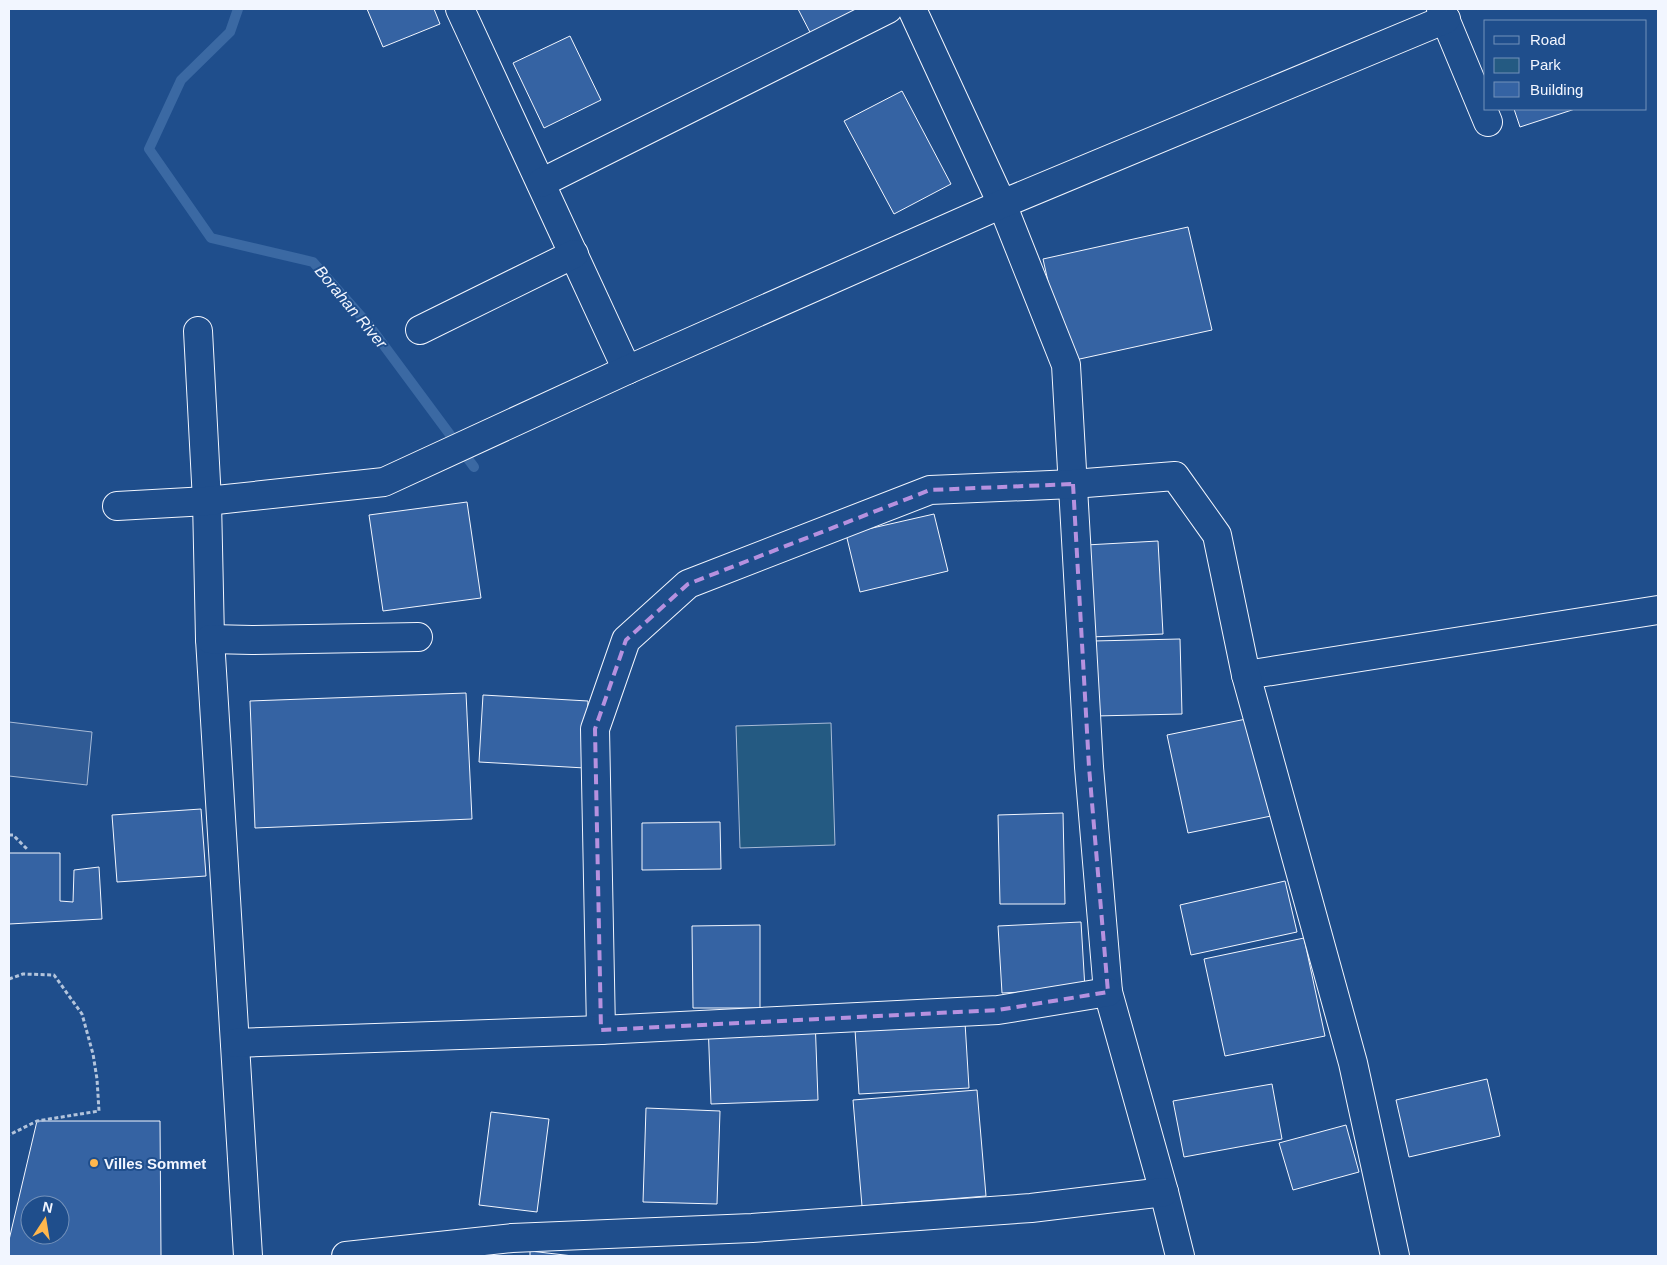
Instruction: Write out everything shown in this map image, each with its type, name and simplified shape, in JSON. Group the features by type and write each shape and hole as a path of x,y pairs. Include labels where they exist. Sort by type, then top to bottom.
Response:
{"street":[{"path":"460,9 627,370"},
{"path":"541,184 888,9"},
{"path":"912,9 1002,204 1066,365 1089,767 1108,992 1180,1256"},
{"path":"117,506 207,501 384,482 627,370 1002,204 1444,14 1488,122"},
{"path":"420,330 574,254"},
{"path":"198,330 207,501 210,639 248,1256"},
{"path":"600,1030 595,729 626,640 688,584 930,490 1073,484 1175,476 1217,535 1246,675 1353,1062 1396,1256"},
{"path":"1246,675 1658,610"},
{"path":"210,639 418,637"},
{"path":"235,1043 600,1030 998,1010 1108,992"},
{"path":"346,1256 512,1247 1030,1208 1164,1192"}],"path":[{"path":"9,835 13,836 28,850"},
{"path":"9,979 23,974 54,975 82,1014 97,1079 99,1111 37,1121 9,1136"}],"highlighted area":[{"path":"1073,484 1089,767 1108,992 998,1010 601,1030 595,729 626,640 688,584 930,490"}],"green space":[{"path":"831,723 835,845 740,848 736,726"}],"shaded area":[{"path":"9,722 92,732 87,785 9,776"}],"building":[{"path":"367,9 434,9 440,24 383,47"},
{"path":"798,9 873,9 813,38"},
{"path":"570,36 601,100 544,128 513,63"},
{"path":"902,91 951,184 894,214 844,121"},
{"path":"1514,110 1572,110 1520,127"},
{"path":"1188,227 1212,330 1066,362 1043,259"},
{"path":"467,502 481,598 383,611 369,515"},
{"path":"934,514 948,571 860,592 846,534"},
{"path":"1158,541 1163,634 1090,637 1086,545"},
{"path":"1180,639 1182,714 1095,716 1093,641"},
{"path":"466,693 472,819 255,828 250,701"},
{"path":"483,695 588,701 585,768 479,762"},
{"path":"1256,717 1276,815 1188,833 1167,735"},
{"path":"201,809 206,876 117,882 112,815"},
{"path":"1063,813 1065,904 1000,904 998,815"},
{"path":"720,822 721,869 642,870 642,823"},
{"path":"9,853 60,853 60,901 73,902 74,870 99,867 102,919 9,924"},
{"path":"1285,881 1297,932 1191,955 1180,905"},
{"path":"1081,922 1085,989 1002,993 998,926"},
{"path":"760,925 760,1008 693,1008 692,926"},
{"path":"1304,938 1325,1036 1225,1056 1204,959"},
{"path":"964,1006 969,1088 859,1094 854,1013"},
{"path":"815,1018 818,1100 711,1104 708,1022"},
{"path":"1487,1079 1500,1136 1409,1157 1396,1100"},
{"path":"1272,1084 1282,1139 1184,1157 1173,1101"},
{"path":"977,1090 986,1196 862,1206 853,1100"},
{"path":"646,1108 720,1111 717,1204 643,1202"},
{"path":"491,1112 549,1119 537,1212 479,1205"},
{"name":"Villes Sommet","path":"37,1121 160,1121 161,1256 9,1256 9,1240"},
{"path":"1346,1125 1359,1172 1293,1190 1279,1143"},
{"path":"530,1251 573,1256 530,1256"}],"waterway":[{"name":"Borahan River","path":"238,9 230,32 181,80 149,149 211,238 313,262 368,324 474,467"}],"place":[{"name":"Villes Sommet","path":"94,1163"}]}
